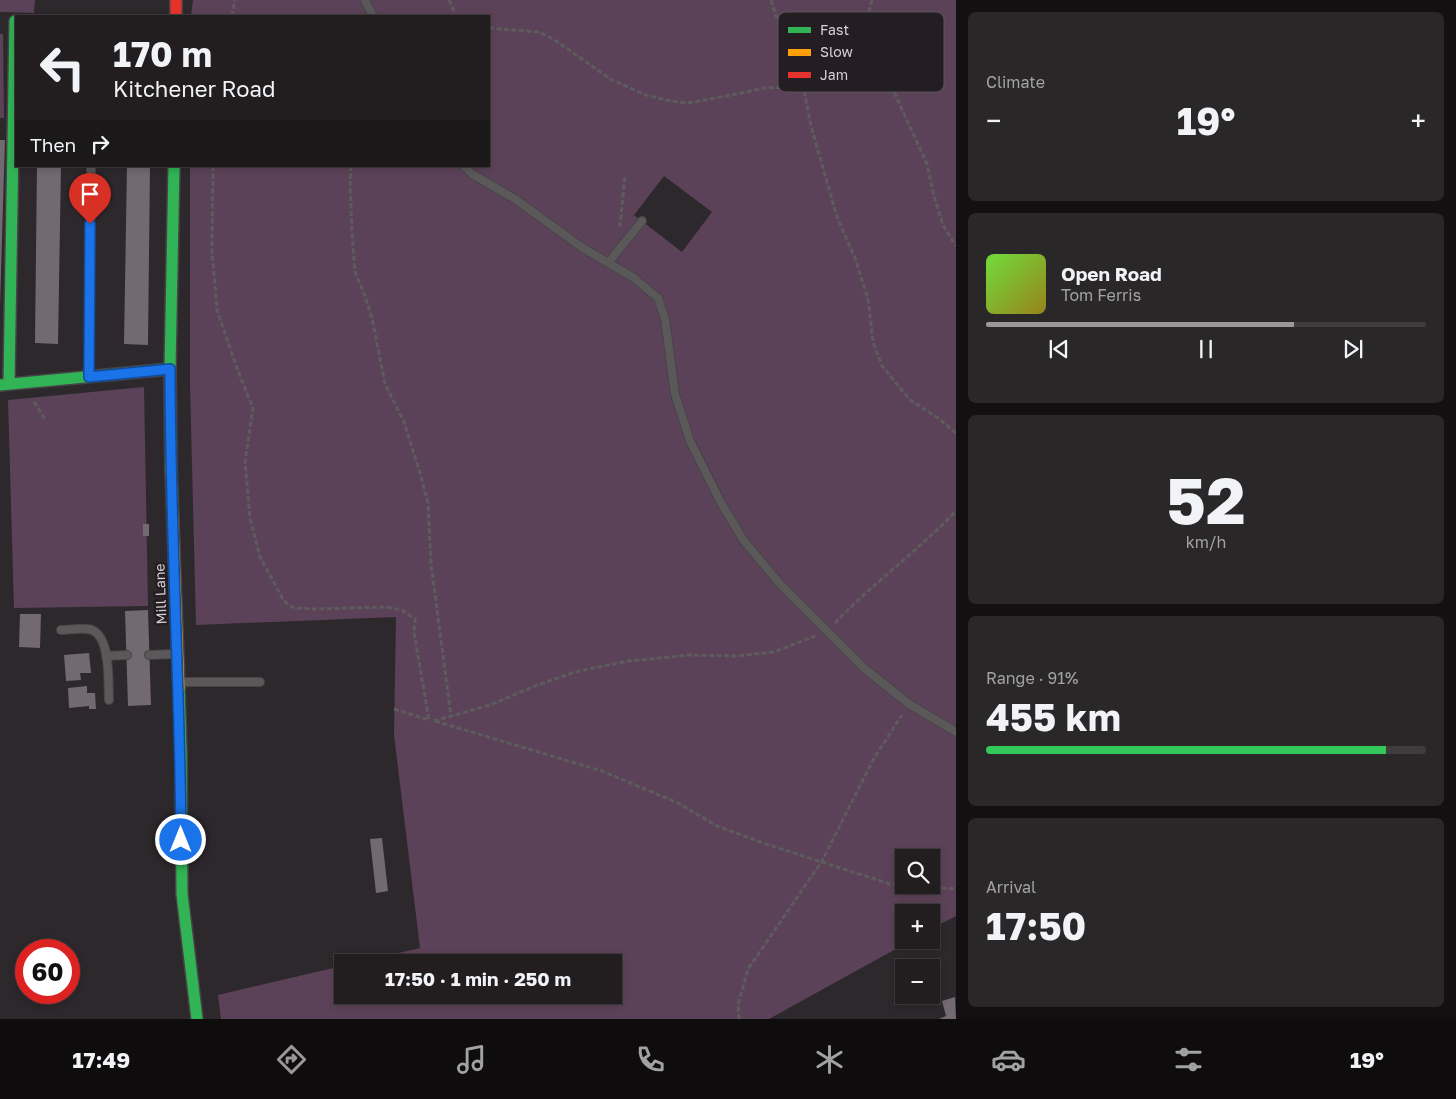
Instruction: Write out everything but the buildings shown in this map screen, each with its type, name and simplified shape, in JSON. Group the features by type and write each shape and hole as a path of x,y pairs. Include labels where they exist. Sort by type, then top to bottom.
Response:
{"main road":[{"path":"176,0 176,15"},
{"path":"13,21 5,385 170,369"},
{"name":"Mill Lane","path":"174,167 170,452 181,752 182,894 197,1019"}],"lane":[{"path":"365,0 372,15"},
{"path":"89,377 91,167"},
{"path":"465,167 472,174 515,199 583,248 634,278 658,298 664,319 675,394 690,441 720,501 744,541 780,585 865,669 909,704 956,732"},
{"path":"608,263 642,221"},
{"path":"61,630 90,629 102,639 106,656 109,700"},
{"path":"149,655 177,654"},
{"path":"106,656 127,655"},
{"path":"178,682 260,682"}],"path":[{"path":"232,15 235,0"},
{"path":"449,0 456,15"},
{"path":"771,0 778,20"},
{"path":"490,28 539,32 612,80 646,94 670,101 688,102 763,88 778,88"},
{"path":"804,92 811,126 837,217 855,258 868,299 873,342 882,366 910,400 938,418 956,433"},
{"path":"894,92 927,164 943,225 956,246"},
{"path":"212,167 212,251 217,310 253,408 245,462 250,518 260,557 284,600 294,608 385,607 402,610 414,619 414,632 429,720"},
{"path":"351,167 350,191 355,272 372,318 385,384 404,422 428,503 431,564 451,716"},
{"path":"622,247 620,229 625,175"},
{"path":"434,721 490,705 575,672 628,660 690,655 736,656 774,652 798,644 827,631 853,604 956,511"},
{"path":"739,1019 738,1005 748,969 822,861 874,758 909,704"},
{"path":"394,709 602,771 678,803 718,826 766,844 895,884"},
{"path":"940,888 956,889"}],"shaded area":[{"path":"0,0 35,0 34,13 0,12"},
{"path":"193,0 956,0 956,916 940,924 940,904 895,904 896,949 769,1019 221,1019 218,995 334,968 334,1004 622,1004 622,954 394,954 420,948 394,735 396,617 196,625 190,385 190,167 490,167 490,15 191,15","holes":["664,176 712,212 682,252 634,215"]},
{"path":"0,34 3,34 4,118 0,118"},
{"path":"144,387 148,606 14,608 8,400"}],"traffic: fast":[{"path":"9,384 15,21"},
{"path":"171,468 170,369 174,167"},
{"path":"0,385 170,369"},
{"path":"179,688 182,894 197,1019"}],"traffic: slow":[{"path":"171,468 179,688"}],"traffic: jam":[{"path":"176,0 176,15"}],"route":[{"path":"90,224 89,377 170,369 170,452 181,752 181,840"}]}
